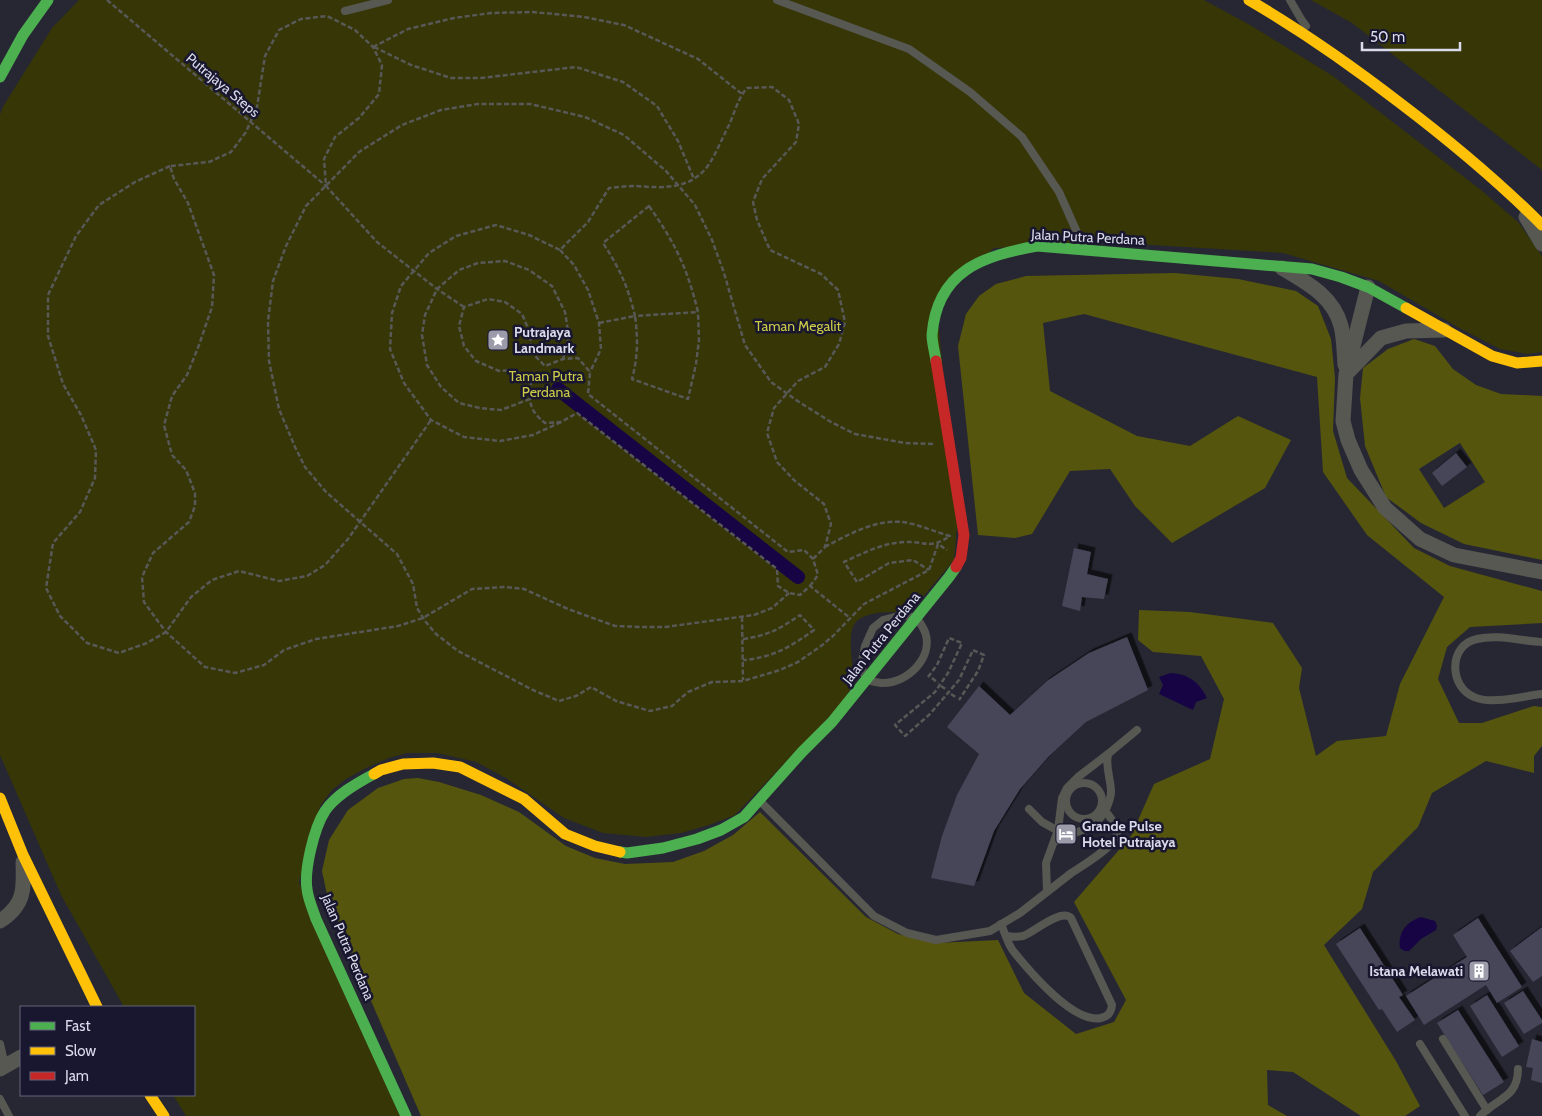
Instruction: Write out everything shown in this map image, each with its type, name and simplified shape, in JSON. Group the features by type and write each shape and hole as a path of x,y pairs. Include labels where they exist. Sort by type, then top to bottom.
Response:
{"street":[{"path":"0,77 23,35 48,0"},
{"path":"1249,0 1290,24 1328,50 1443,135 1514,196 1542,225"},
{"path":"0,47 23,35"},
{"path":"1514,196 1542,244"},
{"name":"Jalan Putra Perdana","path":"406,1116 316,919 308,890 309,858 315,833 325,811 342,794 381,770 404,764 433,763 460,767 524,799 565,834 595,846 627,853 663,848 722,830 744,817 802,752 832,722 949,578 961,558 964,535 932,336 940,303 960,273 987,258 1012,250 1037,246 1312,269 1368,287 1492,356 1511,364 1527,364 1542,361"},
{"path":"1279,266 1317,289 1332,305 1340,325 1346,374"},
{"path":"1368,287 1346,374 1343,421 1348,440 1361,470 1386,508 1420,539 1454,555 1542,572"},
{"path":"1346,374 1382,338 1406,331 1444,330"},
{"path":"0,798 23,856 97,1006"},
{"path":"0,921 12,913 22,894 23,856"},
{"path":"2,1067 20,1058"},
{"path":"151,1096 164,1116"}],"lane":[{"path":"35,0 39,13"},
{"path":"345,11 388,0"},
{"path":"777,0 909,49 970,92 1022,137 1059,192 1084,250"},
{"path":"1290,0 1300,19 1328,50"},
{"path":"902,615 917,618 926,633 926,642 925,652 916,669 901,679 884,683 867,680 862,667 865,646 873,628 883,620 902,615"},
{"path":"1542,642 1515,638 1477,639 1464,646 1459,652 1455,665 1457,681 1461,688 1472,697 1480,700 1496,700 1542,694"},
{"path":"1047,890 1046,862 1058,830 1062,798 1067,788 1137,730"},
{"path":"1054,842 1066,835 1094,825 1103,815 1110,800 1111,791 1106,767 1108,754"},
{"path":"760,801 874,916 907,933 936,940 990,930 1020,913 1047,890 1107,848 1116,835 1117,830 1102,807 1102,797 1098,789 1090,784 1080,784 1072,788 1067,796 1067,805 1071,814 1079,819 1088,819 1097,815 1102,807"},
{"path":"1029,809 1042,822 1066,835"},
{"path":"1000,924 1013,951 1042,983 1070,1009 1084,1016 1097,1019 1106,1017 1111,1012 1112,1005 1068,915 1064,914 1042,924 1030,933 1020,937 1007,936"},
{"path":"1443,1040 1484,1113 1514,1089 1518,1079 1518,1069"},
{"path":"0,1044 2,1067"},
{"path":"1420,1044 1465,1116"},
{"path":"0,1099 10,1116"}],"path":[{"name":"Putrajaya Steps","path":"107,0 326,186 377,242 436,289 464,307"},
{"path":"372,46 408,29 454,18 491,13 533,12 584,17 624,25 698,59 742,94"},
{"path":"431,420 348,539 325,565 307,576 279,581 239,570 212,580 191,598 166,632 119,653 87,643 60,616 46,588 53,543 80,512 95,478 96,450 82,415 63,384 48,336 48,295 76,236 99,205 135,182 170,166 209,162 231,152 246,132 257,107 265,56 279,30 301,19 328,16 355,30 372,46 411,65 451,78 481,78 576,67 623,82 657,106 678,141 694,180"},
{"path":"326,186 324,159 335,137 359,118 379,94 382,65 372,46"},
{"path":"560,250 588,222 609,188 634,186 658,188 694,180 707,166 742,94 748,88 772,87 789,100 799,124 796,142 762,180 753,202 757,220 770,250 821,274 838,290 845,322 839,344 824,367 798,382 774,408 767,433 777,462 795,481 824,504 831,524 825,546"},
{"path":"813,559 825,546 856,530 890,522 902,522 950,536 938,544 929,570 864,604 833,636 798,662 780,670 743,681 712,682 688,692 672,706 650,711 616,701 591,687 576,696 558,701 458,651 436,634 423,618 418,608 413,584 397,554 326,492 304,467 279,409 269,361 268,322 273,281 286,246 306,206 359,152 402,125 441,110 478,104 530,104 585,117 624,135 666,170 695,205 712,240 746,345 771,382 831,422 855,434 905,443 949,444"},
{"path":"170,166 174,179 188,203 214,275 212,307 187,375 172,396 164,425 172,455 186,470 195,493 195,506 189,522 153,553 142,576 144,602 166,632 205,667 235,673 264,665 284,650 316,639 398,626 423,618 472,589 505,587 524,589 568,610 615,626 665,627 754,615 772,608 789,594"},
{"path":"649,206 678,252 693,290 698,312 699,340 688,399 632,379 637,361 635,316 618,265 603,243 649,206"},
{"path":"496,225 528,235 560,250 574,265 588,290 599,323 601,349 590,372 588,394 788,552 804,550 813,559 818,575 810,586 800,595 789,594 778,586 777,569 576,413 534,435 500,440 464,437 431,420 404,383 390,349 392,314 401,286 414,271 429,253 456,236 496,225"},
{"path":"530,399 501,410 480,408 459,403 441,387 427,365 422,335 425,315 436,289 459,270 478,263 505,262 529,270 552,286 565,312 569,337 563,359"},
{"path":"561,422 545,423 534,414 530,399 531,383 516,370 499,371 476,361 464,346 459,326 464,307 488,299 505,302 522,314 530,333 531,352 545,366 563,359 578,358 590,372"},
{"path":"599,323 635,316 698,312"},
{"path":"929,570 913,560 889,563 857,582 844,562 870,550 904,542 938,544 961,558"},
{"path":"810,586 850,618"},
{"path":"743,639 764,636 781,629 800,615 814,630 790,648 756,660 743,660"},
{"path":"742,617 743,681"},
{"path":"938,683 930,678 949,638 962,643 948,673 934,692 895,725 905,736 930,714 959,680 973,650 984,655 978,671 958,699 951,694"},
{"path":"941,686 947,690"}],"green space":[{"name":"Taman Putra Perdana","path":"79,0 1204,0 1250,25 1333,76 1481,190 1518,222 1542,256 1542,352 1527,354 1500,349 1461,329 1379,281 1283,253 1102,242 994,248 936,302 958,517 954,560 911,611 867,615 855,623 851,638 852,684 844,701 735,815 681,833 646,837 603,833 564,818 506,778 476,762 437,753 407,753 389,758 346,779 332,790 320,806 299,882 400,1116 186,1116 174,1096 195,1096 195,1006 123,1006 61,895 0,755 0,114 52,28"},
{"path":"1311,0 1542,0 1542,170 1352,23"}],"shaded area":[{"path":"1175,273 1238,279 1296,291 1318,306 1331,339 1335,378 1333,431 1347,478 1414,548 1450,566 1542,591 1542,623 1470,627 1447,647 1438,679 1459,723 1482,723 1534,706 1542,707 1542,746 1534,756 1534,773 1486,761 1432,793 1418,827 1373,872 1362,909 1324,945 1396,1061 1420,1106 1405,1116 1361,1116 1293,1072 1267,1070 1268,1105 1287,1116 421,1116 329,904 322,871 329,840 348,810 378,788 404,779 418,778 439,782 481,795 519,812 566,846 595,858 625,864 673,862 704,851 733,835 760,812 866,917 898,934 937,943 998,940 1024,993 1076,1034 1114,1022 1126,1000 1074,902 1131,836 1154,784 1210,759 1224,699 1201,656 1153,652 1138,640 1139,610 1190,612 1273,623 1302,668 1299,688 1316,756 1337,741 1386,736 1400,684 1444,597 1367,535 1323,472 1317,377 1084,314 1043,323 1050,391 1137,436 1190,446 1238,416 1291,440 1265,488 1172,543 1135,506 1110,469 1070,471 1032,534 1015,538 978,535 958,346 966,314 979,296 996,284 1026,276"},
{"path":"1414,339 1435,346 1453,369 1476,385 1501,394 1542,396 1542,560 1464,544 1421,523 1386,497 1365,446 1360,398 1363,368 1388,349","holes":["1460,443 1485,482 1444,508 1419,469"]},
{"path":"1170,673 1183,675 1193,680 1201,687 1207,698 1196,702 1193,710 1159,694 1163,685 1159,677"},
{"path":"1421,917 1435,921 1436,930 1421,939 1409,951 1404,951 1400,948 1400,937 1404,928"}],"building":[{"path":"1456,453 1467,467 1442,486 1432,473"},
{"path":"1074,548 1091,552 1087,574 1108,579 1104,599 1082,597 1080,611 1062,606"},
{"path":"1127,637 1148,690 1086,722 1049,756 1020,789 994,831 974,886 931,878 942,836 957,795 979,754 947,727 979,686 1010,715 1047,681 1089,653"},
{"name":"Istana Melawati","path":"1478,918 1522,987 1497,1003 1486,985 1424,1025 1406,996 1467,957 1453,935"},
{"path":"1542,927 1542,976 1533,982 1510,951"},
{"name":"Istana Melawati","path":"1360,928 1403,995 1399,997 1415,1020 1397,1032 1382,1009 1379,1010 1336,944"},
{"path":"1523,991 1542,1020 1542,1023 1524,1034 1504,1003"},
{"name":"Istana Melawati","path":"1487,995 1519,1046 1502,1057 1470,1006"},
{"name":"Istana Melawati","path":"1458,1010 1504,1082 1483,1095 1437,1023"},
{"path":"1532,1039 1542,1042 1542,1083 1531,1080 1533,1068 1526,1067"}],"waterway":[{"path":"558,389 798,577"}],"traffic: fast":[{"path":"0,77 23,35 48,0"},
{"path":"936,361 932,341 936,313 943,296 953,281 966,270 981,262 998,255 1037,246 1312,269 1368,287 1406,308"},
{"path":"620,852 627,853 663,848 697,839 721,830 744,817 802,752 832,722 956,567"},
{"path":"374,774 354,785 325,811 317,828 311,849 306,881 309,901 316,919 406,1116"}],"traffic: slow":[{"path":"1249,0 1326,49 1400,103 1473,162 1542,225"},
{"path":"1406,308 1492,356 1517,363 1542,361"},
{"path":"374,774 403,764 433,763 460,767 524,799 565,834 595,846 620,852"},
{"path":"0,798 23,855 97,1006"},
{"path":"151,1096 164,1116"}],"traffic: jam":[{"path":"936,361 964,535 961,558 956,567"}],"place":[{"name":"Putrajaya Landmark","path":"498,340"},
{"name":"Grande Pulse Hotel Putrajaya","path":"1066,834"},
{"name":"Istana Melawati","path":"1479,971"}],"park label":[{"name":"Taman Megalit","path":"798,326"}]}
